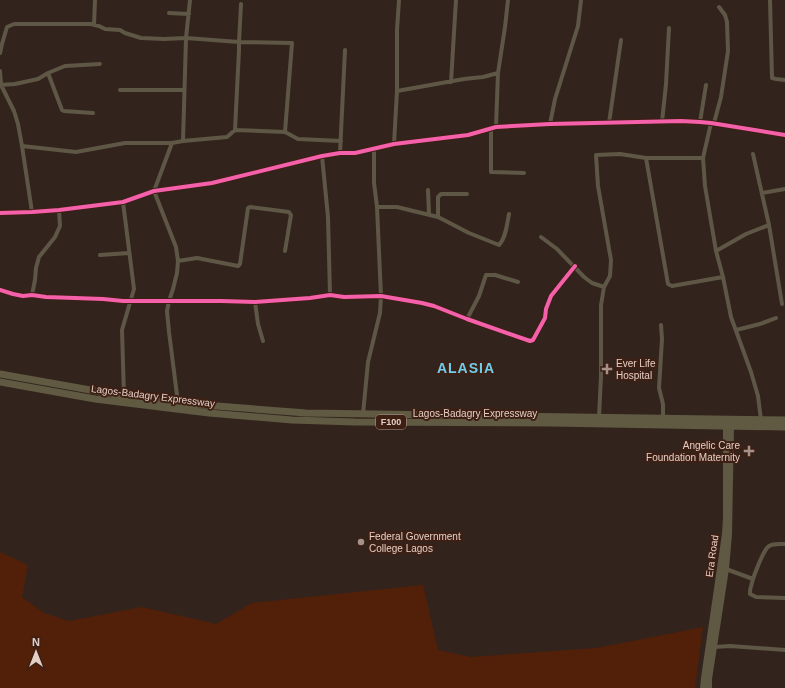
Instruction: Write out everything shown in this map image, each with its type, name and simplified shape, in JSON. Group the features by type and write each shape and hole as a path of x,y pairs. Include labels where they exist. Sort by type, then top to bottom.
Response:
{"highway":[{"name":"Lagos-Badagry Expressway","path":"0,374 124,396 306,413 785,420"},
{"name":"Lagos-Badagry Expressway","path":"0,382 96,399 208,414 292,420 785,427"}],"main road":[{"path":"709,688 709,678 726,569 730,519 728,426"},
{"name":"Era Road","path":"703,688 725,534 728,426"}],"street":[{"path":"94,25 95,0"},
{"path":"182,141 186,38 190,0"},
{"path":"394,144 399,0"},
{"path":"451,82 456,0"},
{"path":"508,0 498,73 491,172 524,173"},
{"path":"550,124 555,99 578,26 581,0"},
{"path":"770,0 772,78 785,80"},
{"path":"235,130 241,4"},
{"path":"719,6 725,15 727,22 728,51 721,97 712,123 703,158 705,186 716,251 731,317 758,396 761,420"},
{"path":"170,13 188,14"},
{"path":"0,53 8,27 14,24 94,25 105,29 120,30 141,38 186,38 239,42 292,43 285,132"},
{"path":"662,122 669,28"},
{"path":"609,123 621,40"},
{"path":"340,153 345,50"},
{"path":"0,85 15,84 38,79 65,66 100,64"},
{"path":"0,71 0,85 14,111 18,124 32,212"},
{"path":"48,73 60,106 64,111 93,113"},
{"path":"397,91 483,77 498,73"},
{"path":"700,122 706,86"},
{"path":"120,90 184,90"},
{"path":"0,213 59,210 123,202 154,191 212,183 322,156 340,153 355,153 394,144 468,135 493,128 550,124 700,122 785,135"},
{"path":"22,146 76,152 125,144 172,143 226,137 235,130 285,132 298,139 341,141"},
{"path":"172,143 154,191 176,247 178,260 177,272 167,311 178,402"},
{"path":"363,414 368,362 380,313 381,296 377,207 374,183 374,149"},
{"path":"599,417 601,376 601,304 604,287 610,276 611,260 598,186 596,155 620,154 646,158 703,158"},
{"path":"753,154 769,225 782,304"},
{"path":"322,156 328,216 330,295"},
{"path":"646,158 668,284 672,286 723,277"},
{"path":"762,193 785,189"},
{"path":"428,190 429,214"},
{"path":"438,217 438,197 440,195 467,194"},
{"path":"123,202 134,289 122,330 124,396"},
{"path":"178,260 197,258 238,266 240,264 248,208 250,207 288,212 290,215 285,251"},
{"path":"377,207 398,207 429,214 499,245 502,244 509,214"},
{"path":"32,295 38,257 55,237 60,226 59,210"},
{"path":"716,251 746,234 769,225"},
{"path":"541,237 557,249 584,277 592,283 604,287"},
{"path":"100,255 129,253"},
{"path":"0,290 23,296 32,295 123,301 169,302 221,300 255,302 330,295 344,297 381,296 434,306 467,319 533,340 545,318 546,309 551,296 575,266"},
{"path":"467,319 479,296 486,275 495,275 518,282"},
{"path":"255,302 258,328 263,341"},
{"path":"736,330 776,318"},
{"path":"661,325 662,339 659,388 663,404 663,418"},
{"path":"785,544 768,546 763,554 750,588 750,594 756,597 785,598"},
{"path":"726,569 753,579"},
{"path":"714,647 730,646 785,650"}],"shaded area":[{"path":"0,552 28,565 22,597 44,613 69,621 142,607 216,624 252,603 423,585 438,650 471,657 597,648 703,627 695,688 0,688"}],"cycle path":[{"path":"0,213 59,210 123,202 154,191 212,183 322,156 340,153 355,153 394,144 468,135 496,127 550,124 681,121 711,123 785,135"},
{"path":"0,290 23,296 32,295 123,301 255,302 330,295 344,297 381,296 434,306 530,341 533,340 545,318 546,309 551,296 575,266"}],"place":[{"name":"Ever Life Hospital","path":"607,369"},
{"name":"Angelic Care Foundation Maternity","path":"749,451"},
{"name":"Federal Government College Lagos","path":"361,542"}],"district":[{"name":"ALASIA","path":"466,368"}]}
